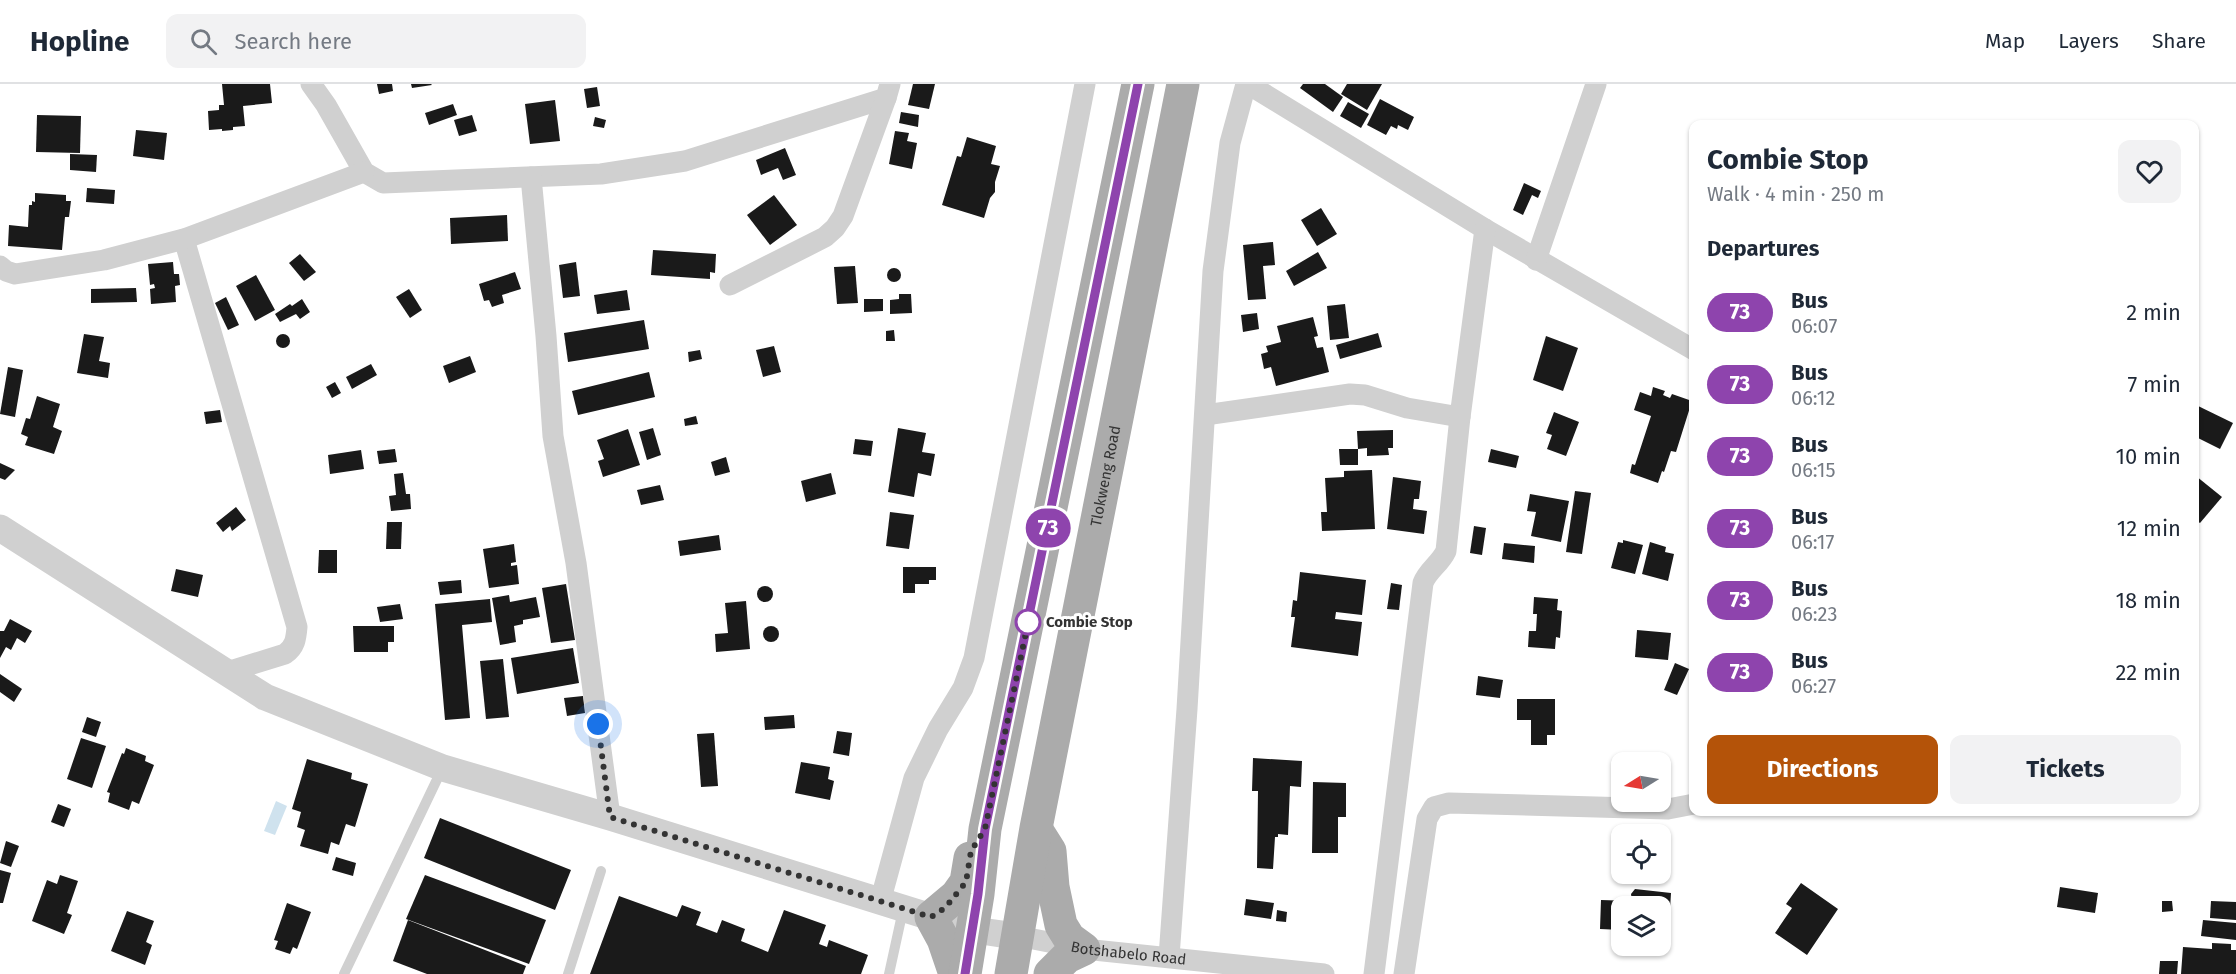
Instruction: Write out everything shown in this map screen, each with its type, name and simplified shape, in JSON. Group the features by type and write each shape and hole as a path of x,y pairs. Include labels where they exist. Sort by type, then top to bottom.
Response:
{"main road":[{"path":"965,974 978,894 985,829 1138,84"},
{"name":"Tlokweng Road","path":"1011,974 1036,828 1183,84"},
{"path":"1036,828 1050,851 1053,888 1061,925 1069,938 1084,949 1066,957 1050,974"},
{"path":"905,909 945,908 966,882 971,851 985,829"},
{"path":"905,909 943,939 955,974"}],"street":[{"path":"311,84 326,105 364,172 383,183 601,174 685,161 888,91"},
{"path":"905,909 914,778 938,729 963,688 975,658 1085,84"},
{"path":"1169,957 1213,272 1230,143 1247,84 1536,260 1689,347"},
{"path":"1536,260 1596,84"},
{"path":"730,285 825,237 835,228 843,216 888,91"},
{"path":"0,266 6,272 15,274 104,260 184,239 364,172"},
{"path":"531,177 553,436 576,563 610,817"},
{"path":"1374,974 1423,583 1426,575 1439,564 1446,551 1460,417 1485,229"},
{"path":"184,239 297,627 296,641 285,654 227,672"},
{"path":"1205,415 1350,394 1365,395 1407,408 1460,417"},
{"name":"Botshabelo Road","path":"0,528 265,697 442,768 610,817 971,931 1018,936 1084,949 1324,974"},
{"path":"1404,974 1427,819 1434,807 1449,803 1657,809 1689,805"}],"lane":[{"path":"344,974 442,768"},
{"path":"568,974 601,871"},
{"path":"889,974 905,909"}],"water":[{"path":"276,801 287,806 275,835 264,831"}],"building":[{"path":"222,84 270,84 272,103 243,106 245,126 233,127 233,130 209,130 208,111 219,110 219,105 224,105"},
{"path":"377,84 392,84 393,91 379,94"},
{"path":"411,84 431,84 432,85 412,88"},
{"path":"913,84 935,84 929,109 908,105"},
{"path":"1303,84 1325,84 1343,97 1333,112 1300,88"},
{"path":"1347,84 1382,84 1367,110 1341,94"},
{"path":"597,87 600,106 587,108 584,89"},
{"path":"1380,99 1414,117 1408,130 1398,125 1397,129 1391,126 1386,135 1367,125"},
{"path":"555,100 560,141 530,144 525,104"},
{"path":"1348,102 1369,114 1361,128 1340,116"},
{"path":"453,104 457,115 429,125 425,113"},
{"path":"901,112 919,115 918,127 899,123"},
{"path":"37,115 81,116 80,153 36,152"},
{"path":"472,115 477,131 459,136 454,120"},
{"path":"595,117 606,120 604,128 593,126"},
{"path":"136,130 167,133 164,160 133,156"},
{"path":"895,131 909,133 907,141 917,143 912,169 889,164"},
{"path":"967,137 996,146 991,164 1000,166 995,182 995,192 990,198 984,218 942,205 957,156 961,157"},
{"path":"785,148 796,175 783,180 778,168 761,175 756,160"},
{"path":"70,154 97,155 96,172 70,170"},
{"path":"1524,183 1541,191 1538,198 1532,195 1523,215 1513,210"},
{"path":"87,188 115,190 114,204 86,202"},
{"path":"35,193 66,195 66,201 71,201 69,217 65,217 62,250 8,246 9,225 28,227 29,205 32,205 32,201 35,202"},
{"path":"774,195 797,225 770,245 747,215"},
{"path":"1321,208 1337,234 1317,246 1301,220"},
{"path":"507,215 508,241 451,244 450,218"},
{"path":"1273,242 1275,265 1263,266 1266,299 1248,300 1243,245"},
{"path":"653,250 716,254 715,273 710,272 710,279 651,275"},
{"path":"1318,252 1327,268 1294,286 1286,271"},
{"path":"300,254 316,272 304,281 289,263"},
{"path":"173,262 174,274 179,274 180,285 175,286 176,302 151,304 150,289 155,288 154,284 150,285 148,264"},
{"path":"576,262 580,296 563,298 559,265"},
{"path":"855,266 858,303 837,304 834,267"},
{"path":"894,268 899,270 901,275 899,280 894,282 889,280 887,275 889,270"},
{"path":"515,272 521,289 502,295 504,303 492,307 489,300 484,301 479,284"},
{"path":"256,275 275,310 255,321 236,286"},
{"path":"136,288 137,302 91,303 91,289"},
{"path":"409,289 422,310 410,318 396,297"},
{"path":"627,290 630,310 597,314 594,295"},
{"path":"899,294 911,294 912,313 890,314 890,300 899,299"},
{"path":"226,297 239,325 228,330 215,303"},
{"path":"302,299 310,312 300,319 296,314 280,322 275,314"},
{"path":"864,299 883,299 883,311 864,312"},
{"path":"1345,304 1349,338 1330,340 1327,306"},
{"path":"1257,313 1259,329 1243,332 1241,315"},
{"path":"1313,317 1318,336 1314,337 1317,348 1323,347 1329,372 1276,386 1271,367 1264,369 1261,354 1268,352 1266,346 1281,342 1277,326"},
{"path":"644,320 649,349 568,362 564,333"},
{"path":"894,330 895,341 886,341 886,331"},
{"path":"1378,333 1382,347 1340,359 1336,345"},
{"path":"84,334 104,337 99,361 110,363 108,378 77,373"},
{"path":"283,334 288,336 290,341 288,346 283,348 278,346 276,341 278,336"},
{"path":"1546,336 1578,348 1563,391 1533,380"},
{"path":"774,346 781,372 763,377 756,350"},
{"path":"700,350 702,359 689,362 688,352"},
{"path":"470,356 476,372 449,383 443,366"},
{"path":"371,364 377,375 352,389 346,377"},
{"path":"8,367 23,370 15,417 0,414"},
{"path":"649,372 655,397 578,415 572,391"},
{"path":"335,382 341,393 332,398 326,387"},
{"path":"1653,387 1665,391 1663,395 1670,398 1672,394 1689,400 1689,411 1676,452 1671,451 1658,483 1630,473 1632,464 1635,465 1651,416 1634,410 1640,392 1651,396"},
{"path":"37,396 60,404 53,427 62,431 54,454 25,445 28,437 21,434 26,418 30,419"},
{"path":"2199,406 2233,423 2220,449 2199,438"},
{"path":"220,410 222,422 206,424 204,412"},
{"path":"1554,412 1579,422 1566,456 1547,449 1552,435 1546,433"},
{"path":"696,416 698,424 685,426 684,419"},
{"path":"653,428 661,455 647,460 639,432"},
{"path":"898,428 926,433 922,452 935,454 931,476 918,473 914,497 888,492"},
{"path":"628,429 640,465 603,477 598,461 604,459 597,440"},
{"path":"1393,430 1393,448 1388,448 1389,455 1367,456 1367,448 1358,449 1357,431"},
{"path":"855,439 873,441 871,456 853,454"},
{"path":"395,449 397,462 379,464 377,451"},
{"path":"1339,449 1358,449 1358,465 1340,465"},
{"path":"1491,449 1519,456 1516,468 1488,462"},
{"path":"361,450 364,469 330,474 328,455"},
{"path":"726,457 730,472 715,476 711,462"},
{"path":"0,463 15,470 5,480 0,478"},
{"path":"1372,470 1375,529 1322,531 1321,512 1327,512 1325,478 1344,477 1344,471"},
{"path":"403,473 406,494 410,494 411,509 391,511 389,496 396,495 394,474"},
{"path":"831,473 836,494 806,502 801,481"},
{"path":"1393,477 1421,481 1419,499 1414,499 1413,509 1427,511 1424,534 1387,529"},
{"path":"2199,478 2222,497 2199,522"},
{"path":"660,485 664,500 641,505 637,490"},
{"path":"1575,491 1591,493 1582,554 1566,552"},
{"path":"1530,494 1569,501 1561,542 1531,536 1536,512 1527,511"},
{"path":"236,507 246,520 232,531 230,526 223,532 216,523"},
{"path":"890,512 914,515 909,549 886,546"},
{"path":"387,522 402,522 401,549 386,549"},
{"path":"1474,526 1486,528 1482,555 1470,553"},
{"path":"719,535 721,550 680,556 678,541"},
{"path":"1623,540 1643,545 1635,574 1611,568 1618,542 1623,543"},
{"path":"1650,542 1666,547 1665,552 1674,554 1668,581 1642,574"},
{"path":"1504,543 1535,546 1534,563 1502,559"},
{"path":"514,544 516,562 511,563 511,566 517,565 519,584 489,588 483,549"},
{"path":"319,550 337,550 337,573 318,573"},
{"path":"903,567 936,567 936,580 929,580 929,584 915,584 915,593 903,593"},
{"path":"176,569 203,575 198,597 171,591"},
{"path":"1300,572 1366,580 1362,615 1336,612 1335,619 1362,622 1358,656 1291,647 1295,617 1291,617 1293,600 1297,601"},
{"path":"461,580 462,593 440,595 438,582"},
{"path":"1391,583 1402,585 1399,610 1387,609"},
{"path":"566,584 575,640 551,643 542,588"},
{"path":"765,586 771,588 773,594 771,600 765,602 759,600 757,594 759,588"},
{"path":"509,595 510,602 536,597 540,617 523,620 523,624 514,626 516,642 500,645 492,598"},
{"path":"1534,597 1558,599 1557,610 1562,611 1560,638 1556,637 1555,649 1528,647 1529,631 1536,631 1537,614 1533,614"},
{"path":"490,599 492,622 462,625 470,718 445,720 435,604"},
{"path":"746,601 750,649 716,652 715,634 728,633 725,603"},
{"path":"400,604 403,619 380,622 377,607"},
{"path":"10,619 32,631 25,643 17,638 11,650 6,647 0,658 0,631 4,631"},
{"path":"353,626 394,626 394,642 388,642 388,652 354,652"},
{"path":"771,626 777,628 779,634 777,640 771,642 765,640 763,634 765,628"},
{"path":"1637,630 1671,633 1668,660 1635,657"},
{"path":"573,648 579,683 517,694 511,658"},
{"path":"503,659 509,717 486,719 480,661"},
{"path":"1675,663 1689,669 1677,695 1664,690"},
{"path":"0,674 22,689 14,702 0,692"},
{"path":"1478,676 1503,680 1500,698 1476,695"},
{"path":"583,696 585,713 567,716 564,698"},
{"path":"1517,699 1555,699 1555,735 1547,735 1547,745 1531,745 1531,720 1517,720"},
{"path":"794,715 795,728 765,730 764,717"},
{"path":"87,717 101,722 96,737 82,732"},
{"path":"837,731 852,733 849,756 833,753"},
{"path":"714,733 718,786 701,787 697,734"},
{"path":"81,738 106,746 92,788 67,779"},
{"path":"126,748 146,756 145,761 154,765 139,804 132,801 129,810 108,802 110,793 107,792"},
{"path":"1253,758 1302,761 1301,787 1290,786 1288,835 1278,834 1278,837 1275,837 1273,869 1257,868 1258,791 1252,791"},
{"path":"307,759 352,773 351,779 368,784 355,827 346,824 339,845 331,842 328,854 300,846 305,830 297,827 301,812 292,809"},
{"path":"801,762 830,767 828,779 834,781 830,800 795,793"},
{"path":"1313,782 1346,783 1346,817 1338,817 1338,853 1312,853"},
{"path":"58,804 71,809 64,827 51,822"},
{"path":"440,818 571,870 555,910 424,858"},
{"path":"6,841 19,846 11,867 0,863"},
{"path":"336,857 356,863 353,876 332,870"},
{"path":"0,870 11,873 3,903 0,903"},
{"path":"60,875 78,881 67,913 72,915 64,934 32,921 47,880 57,884"},
{"path":"425,875 546,920 529,964 406,919"},
{"path":"1801,883 1838,909 1807,955 1775,933 1792,908 1786,904"},
{"path":"2060,887 2098,893 2095,913 2057,907"},
{"path":"1635,889 1671,893 1671,896 1631,896"},
{"path":"619,896 677,917 682,905 701,912 696,925 717,933 722,920 745,929 741,941 768,952 784,910 826,925 819,944 827,947 829,940 868,955 861,974 590,974"},
{"path":"1246,899 1274,903 1271,919 1244,915"},
{"path":"1601,900 1611,900 1611,930 1600,929"},
{"path":"2162,901 2172,901 2173,911 2162,912"},
{"path":"2211,901 2236,902 2236,920 2210,918"},
{"path":"287,903 311,912 297,949 293,947 290,954 275,949 278,941 274,940"},
{"path":"1277,910 1287,912 1286,922 1276,921"},
{"path":"127,911 154,921 146,942 152,945 145,965 111,951"},
{"path":"408,920 526,966 523,974 427,974 393,961"},
{"path":"2203,920 2236,923 2236,940 2201,936"},
{"path":"2212,943 2231,944 2231,950 2236,950 2236,974 2181,974 2183,947 2212,949"},
{"path":"2160,961 2178,961 2177,974 2159,974"}],"bus line":[{"name":"73","path":"965,974 978,894 985,829 1138,84"}],"place":[{"name":"Combie Stop","path":"1028,622"}],"route":[{"path":"598,724 610,817 931,917 945,908 966,882 971,851 985,829 1029,618 1028,622"}]}
